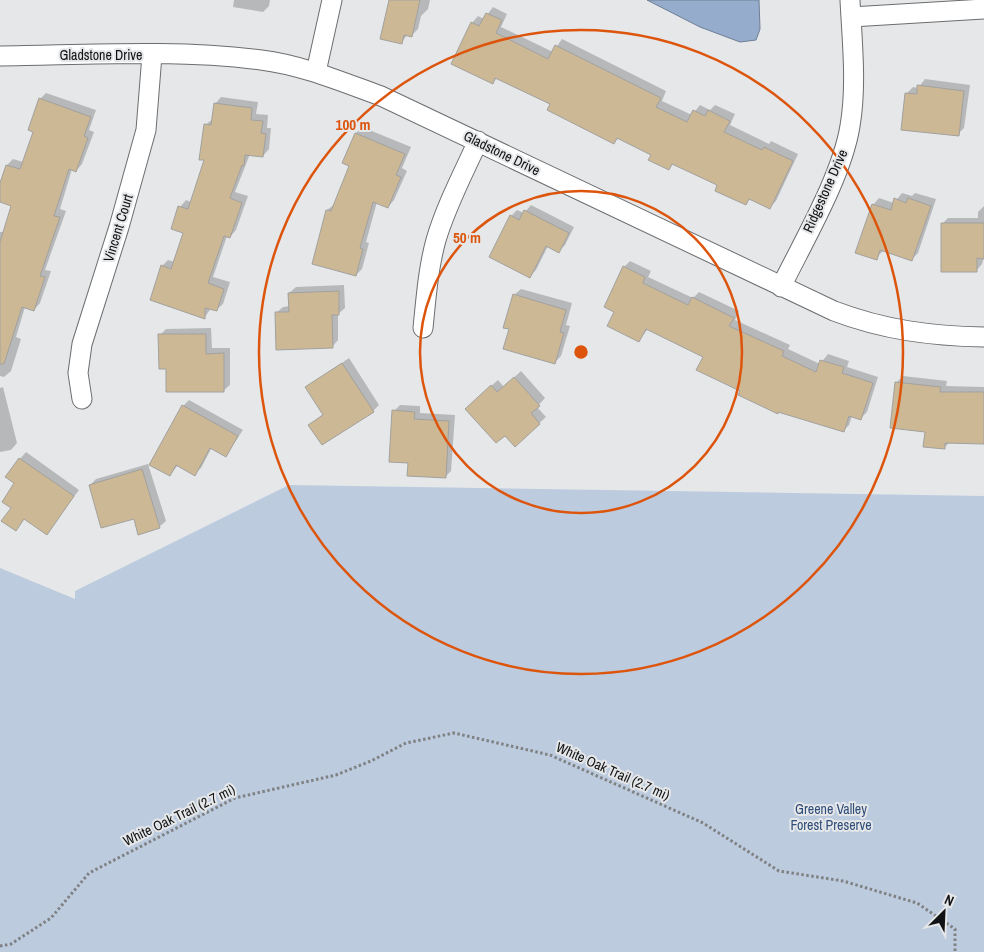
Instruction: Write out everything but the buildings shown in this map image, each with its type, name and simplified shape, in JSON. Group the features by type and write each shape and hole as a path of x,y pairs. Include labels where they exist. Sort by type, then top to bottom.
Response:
{"street":[{"path":"316,72 332,0"},
{"path":"850,8 984,10"},
{"name":"Ridgestone Drive","path":"781,287 836,173 850,127 854,96 850,8"},
{"name":"Gladstone Drive","path":"0,56 152,55 263,60 316,72 381,96 834,311 882,327 938,336 984,337"},
{"name":"Vincent Court","path":"82,399 78,373 82,344 119,227 146,130 152,55"},
{"path":"423,328 428,274 436,241 444,217 478,141"}],"path":[{"name":"White Oak Trail (2.7 mi)","path":"0,946 11,944 51,918 89,873 235,798 336,775 371,761 406,742 454,733 550,754 703,823 779,871 843,881 917,903 955,930 955,952"}],"green space":[{"name":"Greene Valley Forest Preserve","path":"289,485 984,496 984,952 0,952 0,568 75,599 75,591"}],"water":[{"path":"647,0 759,0 760,29 756,40 740,42 700,27"}]}
